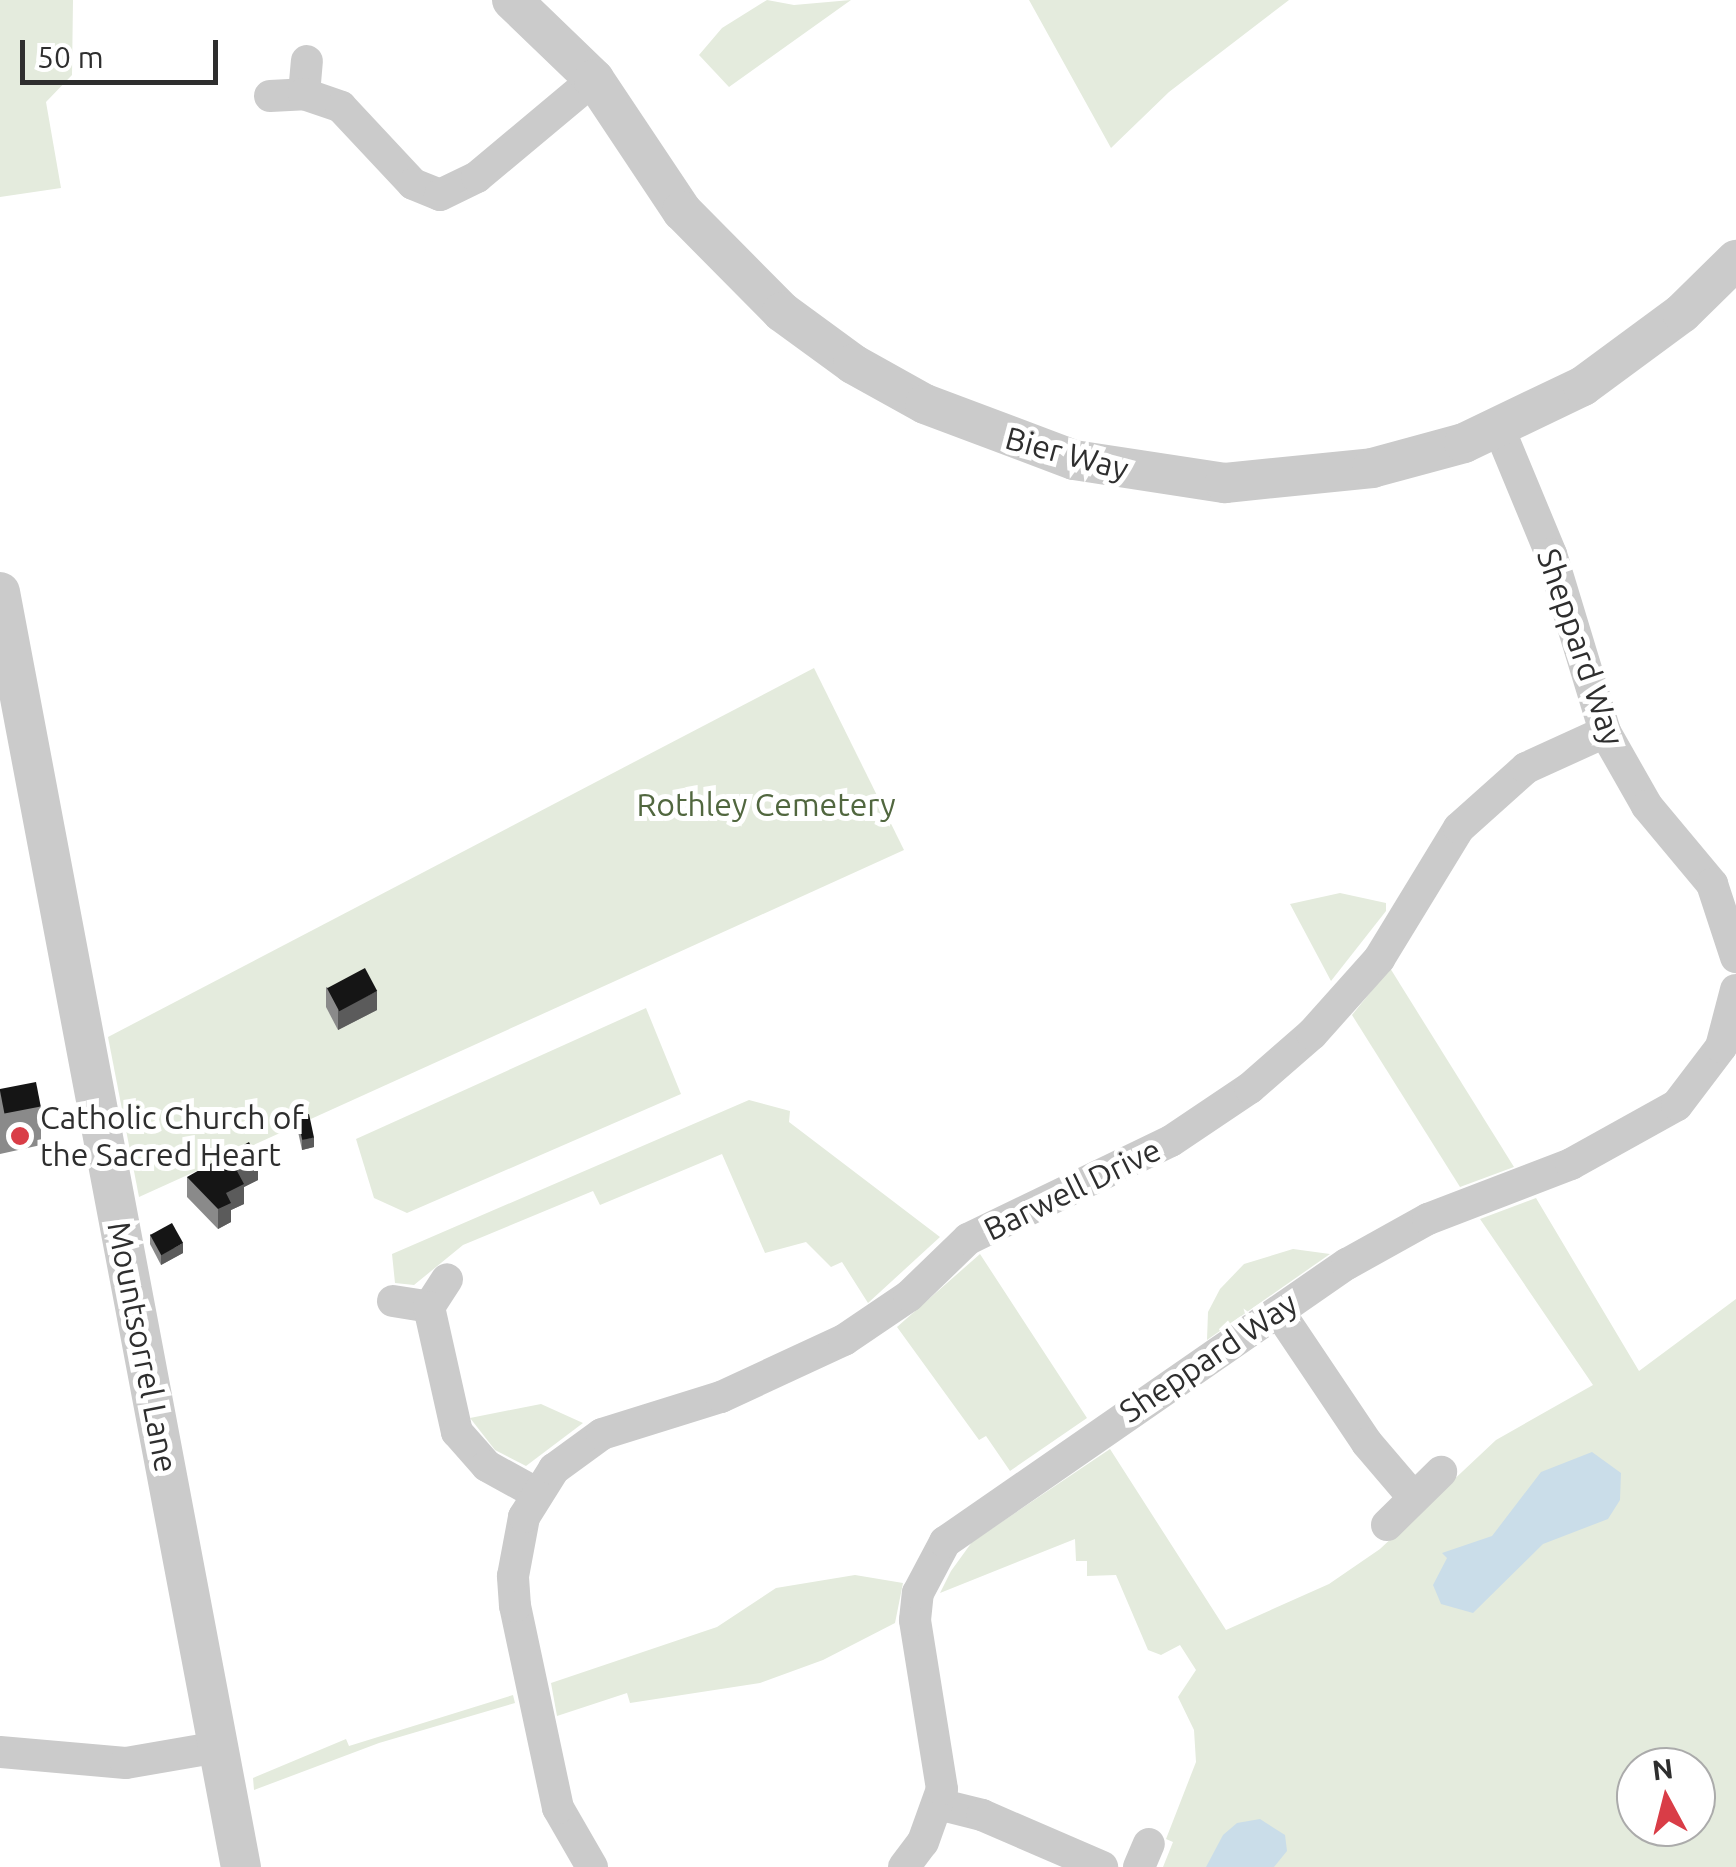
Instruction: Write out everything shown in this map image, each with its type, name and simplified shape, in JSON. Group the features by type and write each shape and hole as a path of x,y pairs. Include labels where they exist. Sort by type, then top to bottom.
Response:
{"street":[{"name":"Bier Way","path":"512,0 594,79 682,211 782,312 854,364 1000,437 1074,460 1226,483 1372,468 1500,430 1583,386 1682,313 1736,260"},
{"path":"304,94 307,61"},
{"path":"270,96 304,94 361,121 413,184 440,195 476,178 594,79"},
{"name":"Sheppard Way","path":"1500,430 1551,554 1606,732 1647,806 1724,876 1736,957"},
{"name":"Mountsorrel Lane","path":"0,592 241,1867"},
{"name":"Barwell Drive","path":"592,1867 558,1808 513,1576 524,1518 554,1468 602,1434 721,1396 831,1347 882,1317 994,1223 1171,1141 1250,1088 1312,1034 1379,958 1458,828 1526,768 1606,732"},
{"name":"Sheppard Way","path":"904,1867 923,1842 938,1804 941,1762 915,1620 930,1561 966,1522 1279,1312 1428,1219 1536,1180 1634,1132 1677,1105 1729,1049 1736,990"},
{"path":"447,1279 429,1308 456,1432 487,1466 536,1493"},
{"path":"392,1301 429,1308"},
{"path":"1279,1312 1347,1416 1414,1498"},
{"path":"1386,1524 1441,1472"},
{"path":"0,1752 126,1763 219,1747"},
{"path":"938,1804 982,1815 1102,1867"}],"green space":[{"path":"0,0 73,0 72,75 46,102 61,188 0,197"},
{"path":"767,0 794,5 851,0 729,87 699,55 722,28"},
{"path":"1029,0 1289,0 1169,92 1111,148"},
{"name":"Rothley Cemetery","path":"814,668 904,850 139,1197 108,1037"},
{"path":"1340,893 1386,903 1386,911 1331,981 1290,904"},
{"path":"1390,968 1514,1167 1460,1187 1352,1015"},
{"path":"646,1008 681,1094 407,1213 374,1198 356,1139"},
{"path":"749,1100 790,1111 789,1122 940,1237 868,1303 842,1262 831,1267 806,1242 765,1253 722,1154 600,1205 593,1191 463,1245 414,1285 395,1283 392,1254"},
{"path":"1536,1198 1639,1371 1736,1299 1736,1867 1163,1867 1173,1842 1166,1839 1196,1762 1194,1730 1178,1697 1196,1670 1180,1645 1161,1655 1148,1650 1116,1575 1087,1576 1087,1561 1076,1561 1075,1539 940,1593 972,1542 1110,1449 1226,1630 1329,1584 1380,1549 1496,1440 1593,1385 1480,1219"},
{"path":"1293,1249 1330,1254 1207,1340 1208,1312 1220,1289 1244,1264"},
{"path":"980,1254 1087,1418 1010,1471 986,1436 979,1440 897,1327"},
{"path":"541,1404 583,1423 526,1466 495,1450 470,1418"},
{"path":"855,1575 903,1583 895,1623 823,1660 760,1683 630,1703 627,1693 557,1716 551,1683 717,1627 776,1588"},
{"path":"513,1695 515,1703 379,1743 254,1790 253,1778 346,1739 349,1746"}],"water":[{"path":"1592,1452 1621,1473 1620,1500 1608,1519 1543,1544 1473,1613 1441,1604 1433,1585 1447,1558 1442,1553 1492,1536 1541,1472"},
{"path":"1260,1819 1285,1835 1287,1851 1274,1867 1206,1867 1223,1835 1237,1823"}],"building":[{"path":"365,968 377,991 339,1011 327,988"},
{"path":"36,1082 41,1107 4,1114 0,1089"},
{"path":"309,1114 314,1137 302,1140 297,1116"},
{"path":"249,1142 258,1160 237,1171 244,1184 226,1193 231,1203 218,1209 187,1177"},
{"path":"172,1223 183,1243 161,1255 150,1235"}],"place":[{"name":"Catholic Church of the Sacred Heart","path":"20,1136"}]}
